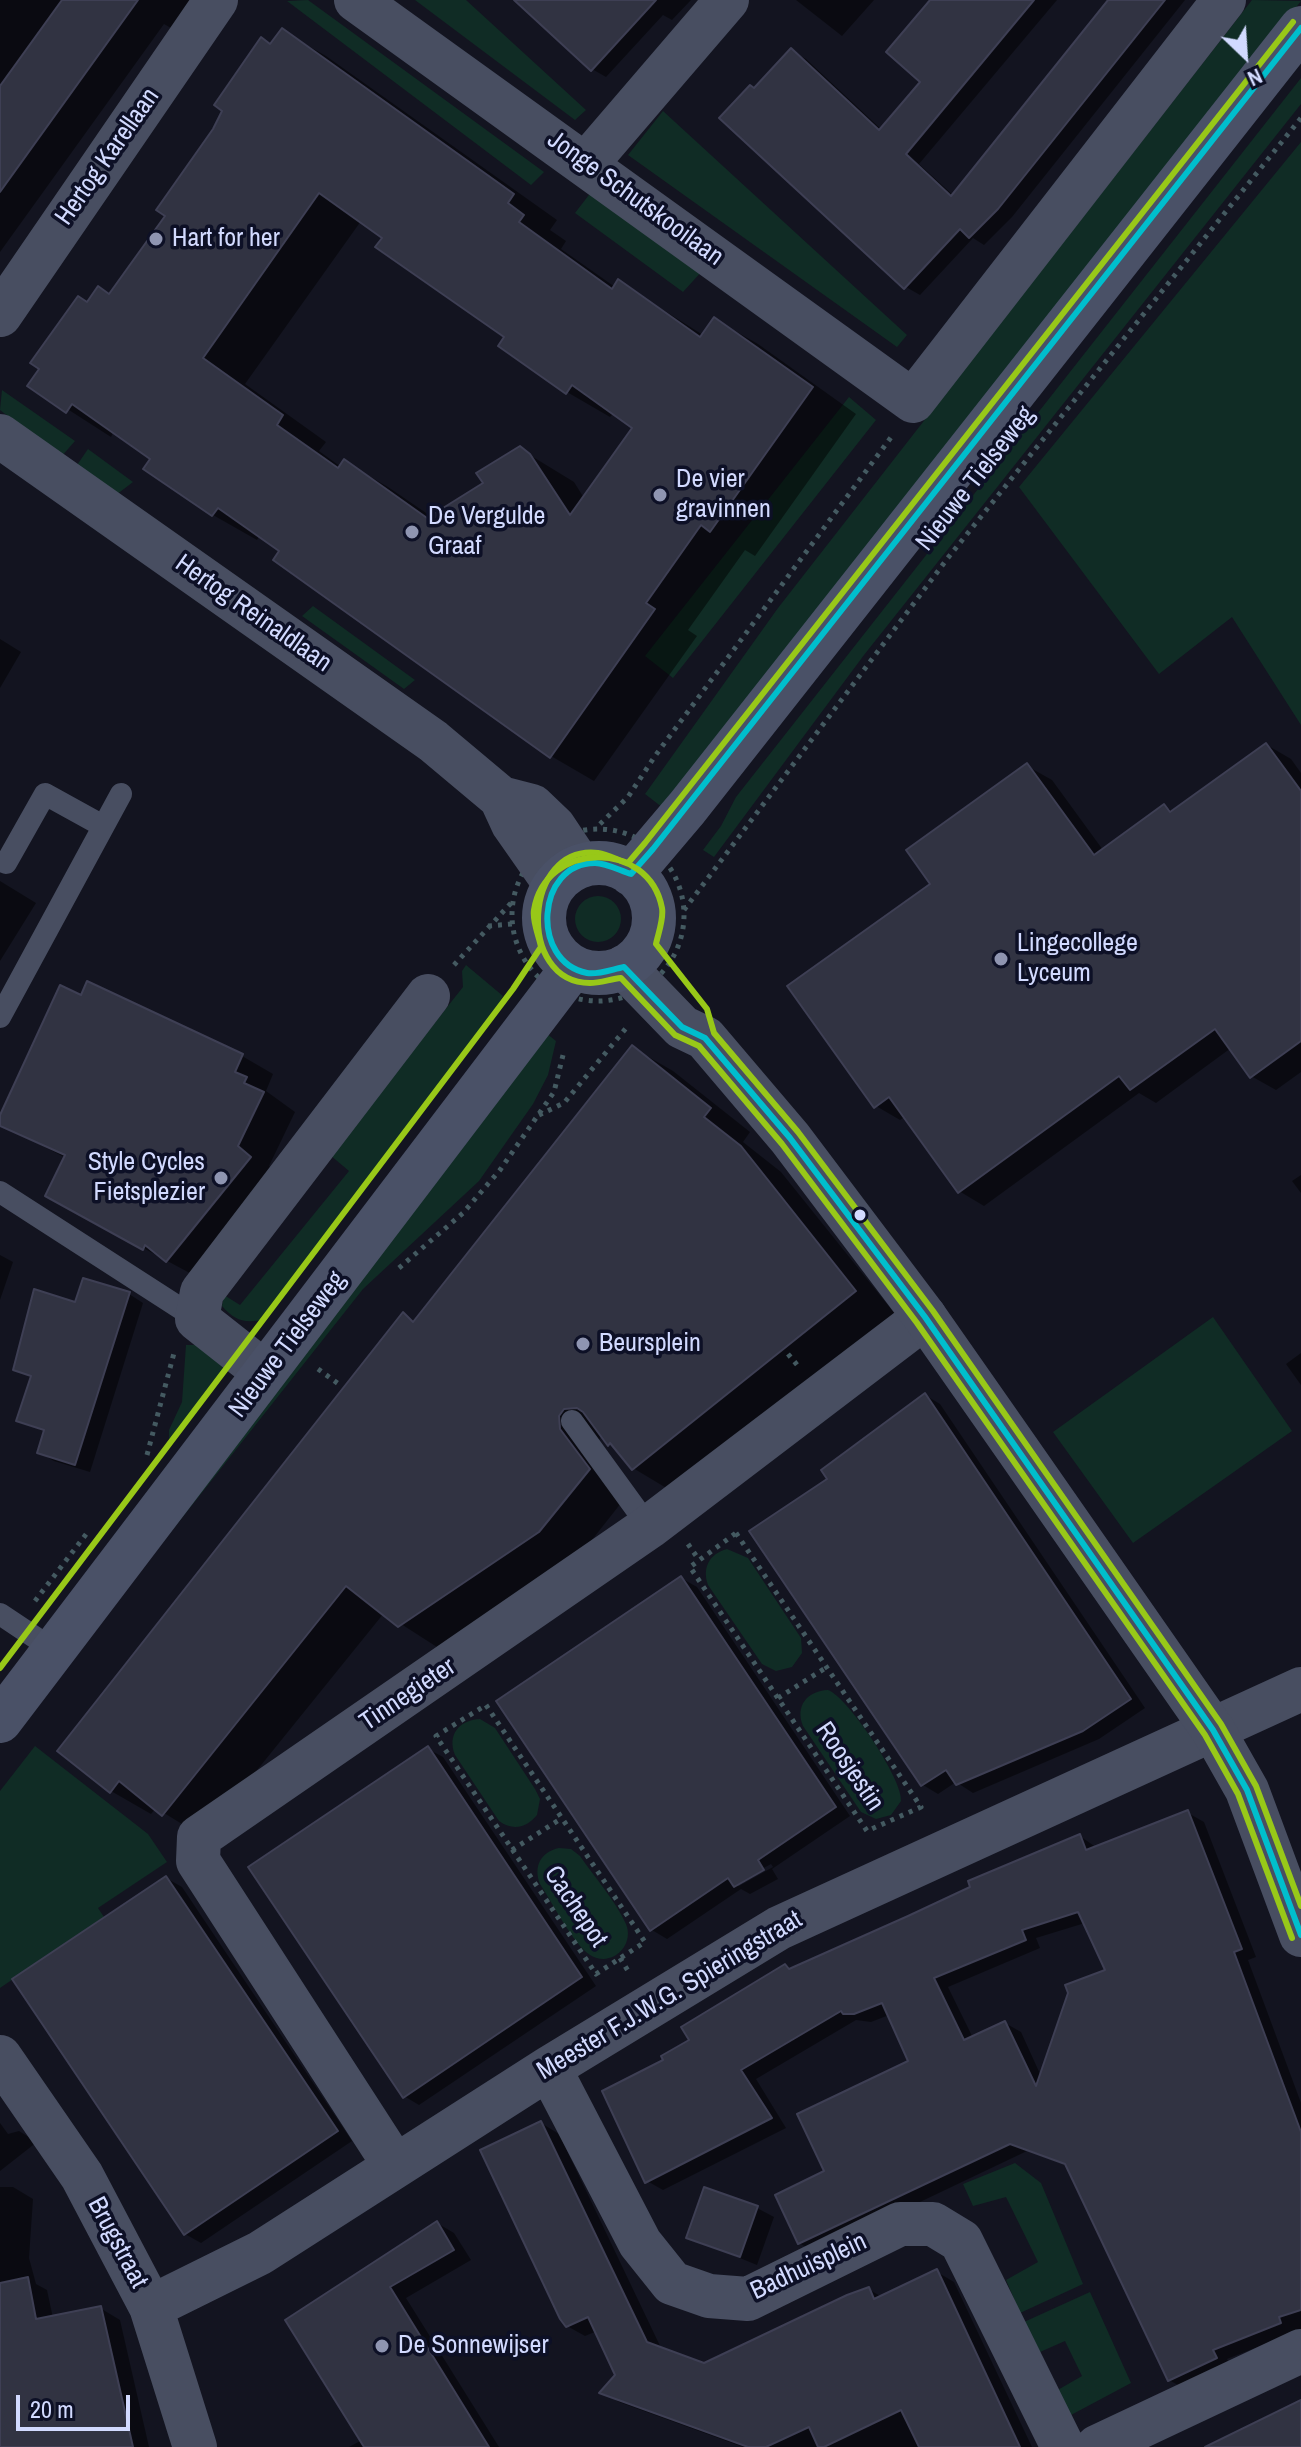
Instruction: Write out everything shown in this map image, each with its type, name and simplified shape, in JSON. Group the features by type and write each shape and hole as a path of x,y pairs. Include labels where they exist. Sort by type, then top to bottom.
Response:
{"main road":[{"name":"Nieuwe Tielseweg","path":"655,894 697,796 1301,28"},
{"name":"Nieuwe Tielseweg","path":"655,894 1301,60"},
{"path":"577,860 610,864 655,894 654,920 641,970 571,972 544,922 544,909 577,860"},
{"name":"Nieuwe Tielseweg","path":"0,1685 18,1626 249,1360 571,972"},
{"name":"Nieuwe Tielseweg","path":"0,1721 571,972"}],"street":[{"name":"Hertog Karellaan","path":"0,315 216,0"},
{"name":"Jonge Schutskooilaan","path":"356,0 587,163 913,401"},
{"path":"587,163 727,0"},
{"path":"913,401 1224,0"},
{"name":"Hertog Reinaldlaan","path":"0,436 433,741 501,798 532,806 554,827 577,860"},
{"path":"641,970 699,1014 705,1038 790,1138 925,1317 1213,1730 1247,1790 1301,1935"},
{"path":"197,1319 202,1292 428,996"},
{"name":"Tinnegieter","path":"395,2166 198,1861 199,1837 649,1527 925,1317"},
{"name":"Nieuwe Tielseweg","path":"197,1319 249,1360"},
{"name":"Meester F.J.W.G. Spieringstraat","path":"151,2307 260,2253 549,2068 779,1928 1301,1689"},
{"name":"Brugstraat","path":"0,2057 82,2176 151,2307 195,2447"},
{"name":"Badhuisplein","path":"549,2068 640,2243 672,2283 709,2296 748,2299 900,2224 933,2224 961,2241 1063,2447"},
{"path":"1097,2447 1301,2351"}],"lane":[{"path":"6,863 45,794 103,826"},
{"path":"0,1017 121,794"},
{"path":"0,1192 197,1319"},
{"path":"572,1421 649,1527"}],"path":[{"name":"Nieuwe Tielseweg","path":"655,894 947,559 1301,118"},
{"path":"577,860 628,797 655,756 908,415 913,401"},
{"path":"428,996 513,901"},
{"path":"487,927 512,924"},
{"path":"566,1041 554,1092 538,1115 564,1103 641,970"},
{"path":"571,972 581,1010"},
{"path":"138,1468 147,1456 174,1353 197,1319"},
{"path":"311,1364 340,1385"},
{"path":"18,1626 90,1529"},
{"name":"Roosjestin","path":"736,1533 921,1807 867,1831 778,1698 690,1567 736,1533"},
{"path":"778,1698 827,1667"},
{"name":"Cachepot","path":"486,1705 645,1942 596,1974 512,1850 436,1736 486,1705"},
{"name":"Cachepot","path":"512,1850 562,1818"}],"green space":[{"path":"308,0 544,172 531,185 287,1"},
{"path":"415,0 466,0 586,110 575,120"},
{"path":"1252,0 1301,1 671,814 645,794 778,608"},
{"path":"1301,78 1301,104 864,655 714,857 703,850 721,826 736,797"},
{"path":"663,111 907,335 897,347 628,155"},
{"path":"1301,142 1301,725 1232,617 1159,674 1019,487"},
{"path":"592,191 703,270 683,292 575,213"},
{"path":"2,390 75,441 61,457 0,410"},
{"path":"849,397 876,420 673,678 645,656"},
{"path":"88,449 133,482 116,495 77,465"},
{"path":"313,606 415,680 404,689 302,616"},
{"path":"598,896 614,903 621,919 614,935 598,942 582,935 575,919 582,903"},
{"path":"466,965 503,996 484,1031 265,1319 246,1321 231,1315 222,1306 224,1295 240,1305 349,1171 330,1155 463,987 462,971"},
{"path":"541,1029 556,1041 548,1075 533,1104 479,1181 363,1289 117,1600"},
{"path":"1213,1317 1292,1431 1133,1543 1053,1432"},
{"path":"186,1345 208,1345 223,1363 222,1378 169,1442 169,1430 182,1402"},
{"path":"727,1549 748,1558 801,1638 802,1653 792,1667 776,1671 762,1664 708,1585 708,1562"},
{"path":"828,1690 860,1722 894,1776 901,1801 891,1815 876,1819 861,1812 803,1726 801,1712 805,1701 814,1693"},
{"path":"480,1719 495,1728 540,1799 537,1815 524,1825 514,1827 499,1821 455,1755 453,1741 457,1730 466,1722"},
{"path":"35,1746 148,1834 167,1862 98,1908 104,1917 0,1988 0,1791"},
{"path":"559,1848 571,1849 580,1856 626,1924 627,1940 613,1957 598,1958 583,1950 540,1884 537,1871 540,1861 547,1853"},
{"path":"1015,2163 1041,2183 1083,2284 1020,2313 1006,2280 1038,2262 1006,2197 973,2206 963,2184"},
{"path":"1090,2292 1131,2383 1071,2415 1056,2391 1082,2376 1065,2341 1040,2352 1024,2322"}],"building":[{"path":"62,0 138,0 0,192 0,86"},
{"path":"514,0 656,0 591,71"},
{"path":"930,0 1034,0 906,154 951,196 1108,0 1165,0 998,209 969,238 960,229 904,289 719,118 750,85 754,88 791,48 879,130 920,82 886,52"},
{"path":"282,28 514,194 508,203 524,215 519,222 612,289 618,279 700,337 714,317 813,387 710,532 701,525 646,603 655,609 550,758 273,560 279,551 218,508 212,516 143,469 150,459 72,404 66,413 27,386 39,369 30,363 78,296 87,302 98,286 109,294 165,216 156,210 213,129 222,111 214,105 261,37 270,44","holes":["319,193 382,238 375,247 504,337 498,346 566,394 572,385 632,428 570,515 530,454 520,446 476,473 483,483 427,518 344,459 338,468 277,425 283,415 203,358"]},
{"path":"1266,743 1301,791 1301,1041 1250,1078 1215,1029 1130,1090 1119,1076 958,1193 889,1097 874,1108 787,986 930,884 906,850 1027,763 1094,855 1164,804 1170,812"},
{"path":"87,981 243,1054 235,1072 247,1077 244,1083 264,1092 238,1146 251,1157 166,1262 145,1245 143,1250 45,1196 65,1155 0,1126 0,1115 60,985 81,995"},
{"name":"Beursplein","path":"632,1045 711,1108 704,1117 741,1146 856,1291 632,1470 610,1443 608,1446 583,1412 577,1408 564,1409 559,1416 560,1429 590,1469 539,1532 398,1627 346,1586 162,1816 119,1781 110,1793 57,1751 403,1312 413,1322"},
{"path":"83,1278 130,1292 75,1465 37,1453 44,1430 16,1421 31,1376 13,1370 34,1289 75,1302"},
{"path":"925,1393 1131,1699 1083,1731 956,1785 946,1770 921,1786 749,1531 827,1479 821,1470"},
{"path":"681,1576 836,1807 758,1860 764,1870 734,1887 728,1878 650,1931 496,1701"},
{"path":"428,1746 582,1977 403,2098 248,1867"},
{"path":"1188,1810 1242,1949 1234,1952 1301,2132 1301,2310 1279,2317 1281,2323 1213,2350 1217,2358 1168,2381 1065,2164 1010,2144 798,2244 775,2195 824,2171 797,2114 908,2061 882,2003 854,2014 843,2014 841,2011 741,2070 772,2118 645,2183 602,2091 663,2060 661,2056 689,2040 681,2027 785,1964 789,1969 908,1916 970,1887 968,1881 1080,1834 1086,1850","holes":["1078,1912 1105,1970 1065,1985 1068,1993 1036,2086 1005,2021 964,2040 934,1978 1026,1940 1022,1930"]},
{"path":"166,1876 338,2131 184,2235 12,1979"},
{"path":"541,2121 647,2342 704,2363 847,2295 869,2287 874,2299 937,2269 1020,2447 919,2447 901,2410 824,2447 818,2447 809,2427 766,2447 748,2447 599,2393 615,2375 588,2317 566,2327 560,2319 480,2150"},
{"path":"704,2187 758,2206 740,2257 686,2238"},
{"path":"437,2221 454,2250 390,2287 489,2447 364,2447 285,2320"},
{"path":"28,2277 36,2319 101,2306 133,2447 0,2447 0,2283"},
{"path":"1301,2400 1301,2447 1205,2447"}],"transit line":[{"path":"1292,1938 1238,1794 1205,1735 917,1323 782,1144 699,1046 675,1035 621,978 590,983 566,977 549,961 540,939 538,915 543,890 555,870 573,856 598,853 628,863 645,843 1293,22"},
{"path":"1301,28 653,849 631,874 599,863 575,867 561,879 552,895 548,914 549,933 556,951 569,965 587,973 624,967 682,1027 705,1038 790,1138 925,1317 1213,1730 1247,1790 1301,1935"},
{"path":"0,1668 513,989 541,947 534,910 542,887 557,871 576,861 597,857 619,860 638,870 653,885 662,908 656,944 707,1009 714,1033 798,1132 933,1311 1221,1724 1256,1786 1301,1906"}],"place":[{"name":"Hart for her","path":"156,239"},
{"name":"De vier gravinnen","path":"660,495"},
{"name":"De Vergulde Graaf","path":"412,532"},
{"name":"Lingecollege Lyceum","path":"1001,959"},
{"name":"Style Cycles Fietsplezier","path":"221,1178"},
{"name":"Beursplein","path":"583,1344"},
{"name":"De Sonnewijser","path":"382,2346"}]}
